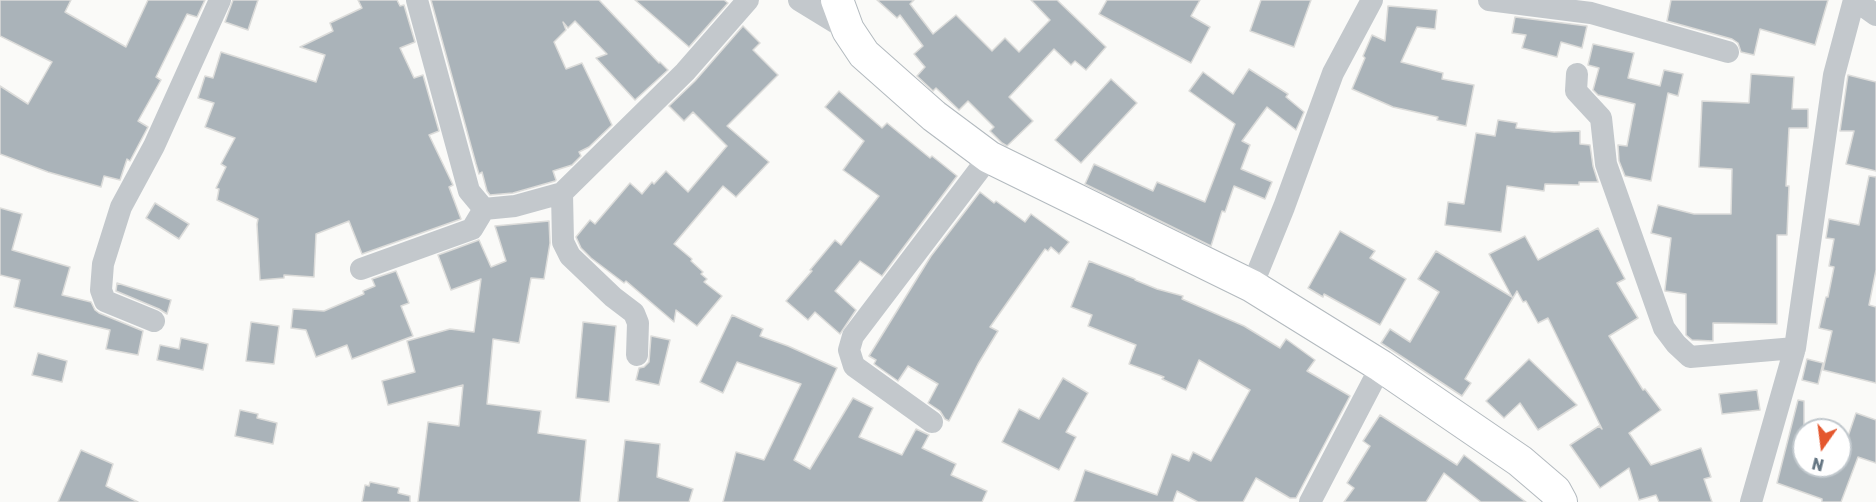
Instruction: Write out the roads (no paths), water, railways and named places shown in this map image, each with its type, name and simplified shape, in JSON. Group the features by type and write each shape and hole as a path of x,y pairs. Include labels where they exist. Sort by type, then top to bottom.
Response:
{"street":[{"path":"154,321 105,301 101,290 103,264 121,207 154,146 220,0"},
{"path":"417,0 469,191 484,209"},
{"path":"484,209 515,206 562,193 685,72 748,0"},
{"path":"799,0 848,30"},
{"path":"837,0 848,30 864,54 934,116 989,157 1252,286 1381,366 1520,461 1554,491 1561,502"},
{"path":"1252,286 1284,207 1333,73 1372,0"},
{"path":"1489,0 1523,2 1591,14 1728,52"},
{"path":"1751,502 1795,348 1834,75 1855,0 1876,15"},
{"path":"1577,74 1576,91 1601,118 1606,165 1664,328 1676,344 1690,357 1795,348"},
{"path":"932,422 854,366 849,351 853,336 989,157"},
{"path":"562,193 562,242 570,256 634,313 638,322 637,355"},
{"path":"361,269 472,229 484,209"},
{"path":"1310,502 1381,366"}]}
